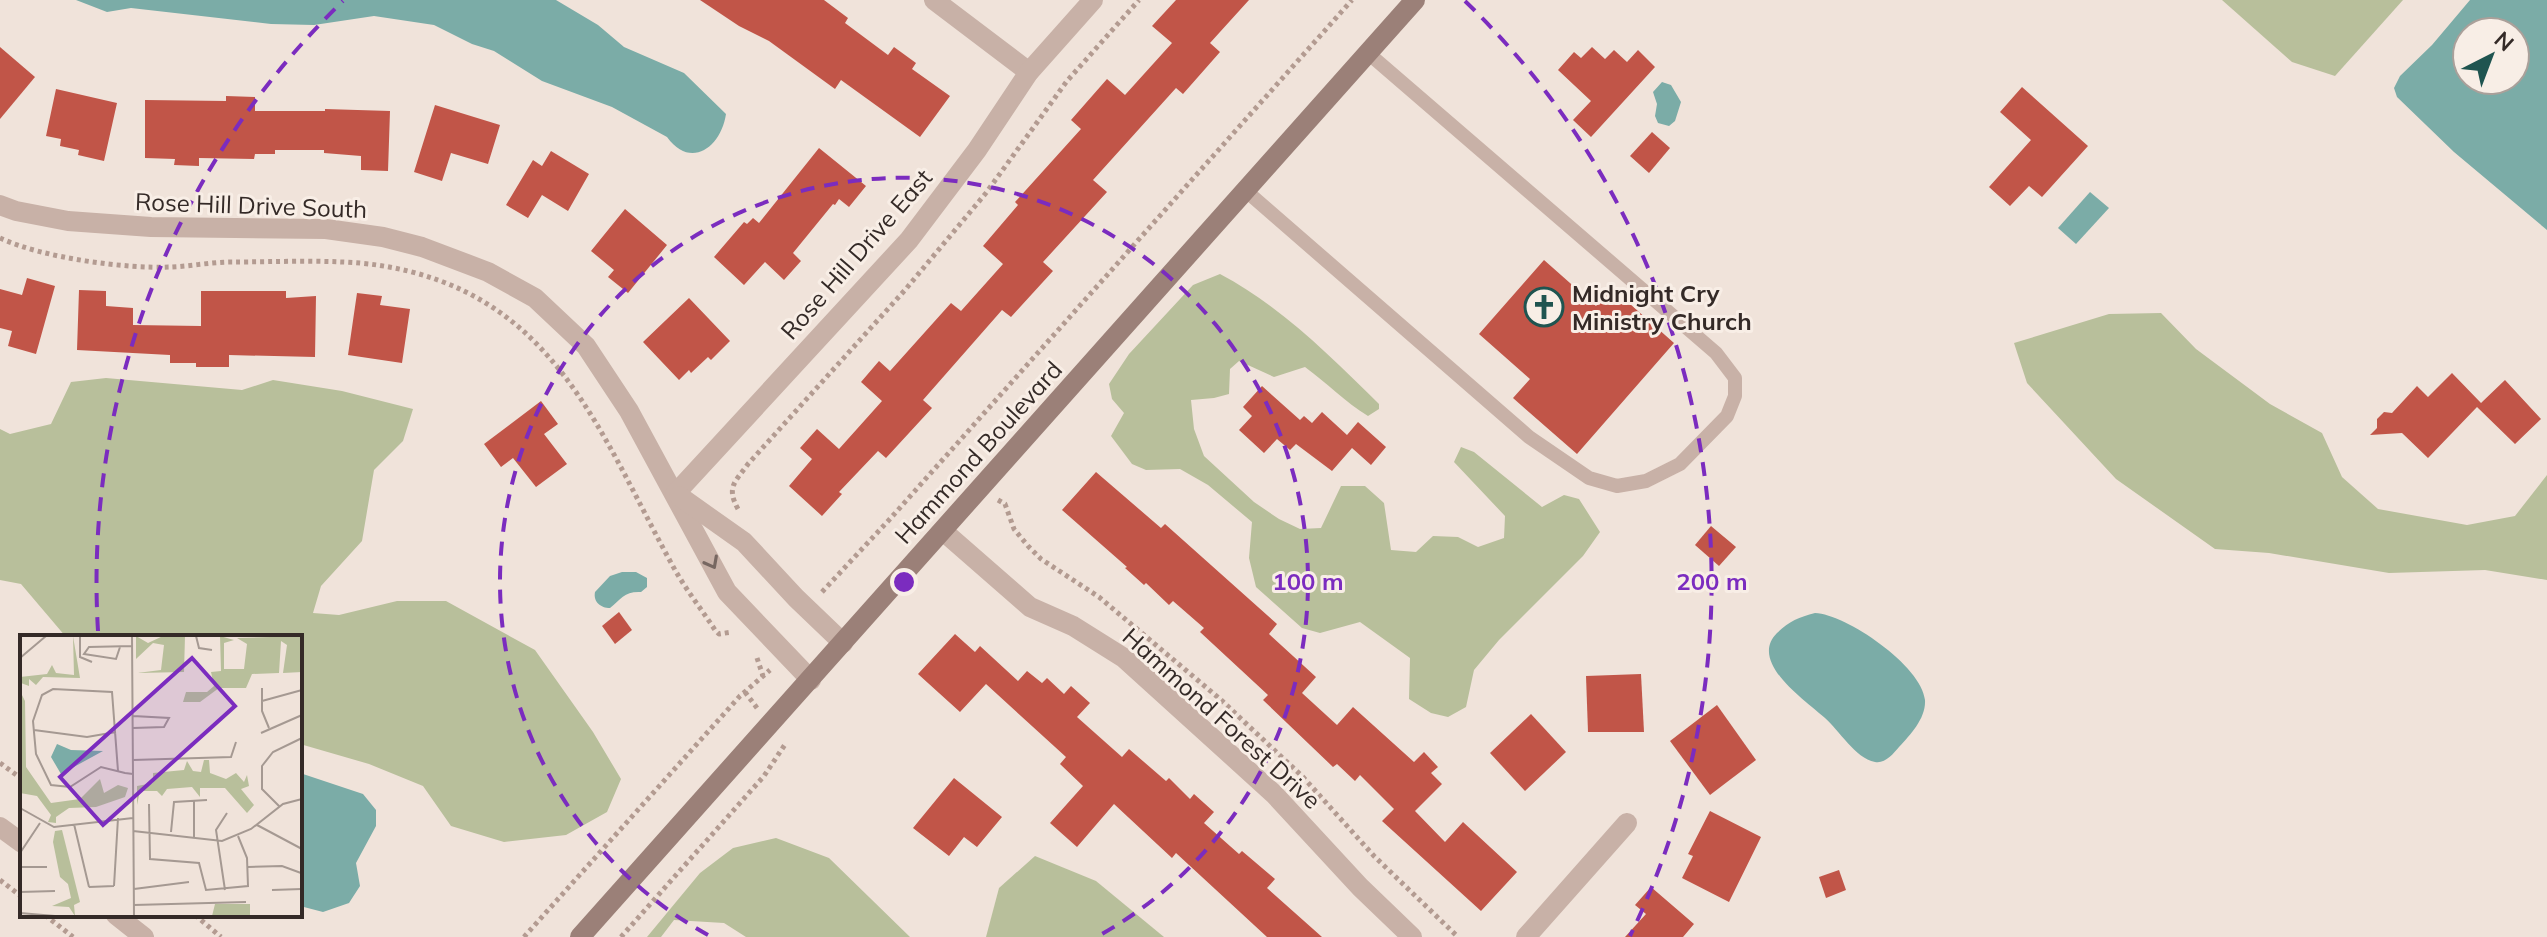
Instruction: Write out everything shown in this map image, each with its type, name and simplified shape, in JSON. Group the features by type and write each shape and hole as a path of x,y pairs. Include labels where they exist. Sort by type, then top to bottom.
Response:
{"street":[{"path":"934,0 1029,72"},
{"name":"Rose Hill Drive East","path":"675,494 909,240 977,150 1029,72 1093,0"},
{"name":"Hammond Boulevard","path":"580,937 1415,0"},
{"name":"Rose Hill Drive South","path":"0,205 68,221 151,227 326,229 383,237 422,247 488,272 535,298 586,346 629,411 727,592 811,680"},
{"name":"Rose Hill Drive South","path":"675,494 744,542 843,643"},
{"name":"Hammond Forest Drive","path":"943,531 1030,607 1073,626 1124,658 1274,794 1360,887 1412,937"},
{"path":"1526,937 1627,823"},
{"path":"0,827 20,842"},
{"path":"119,917 144,937"}],"lane":[{"path":"1245,190 1529,437 1589,478 1617,486 1646,481 1680,464 1727,416 1735,396 1735,378 1716,353 1368,53"}],"path":[{"path":"739,511 732,497 732,486 748,464 905,290 986,193 1067,81 1139,0"},
{"path":"809,610 817,597 1352,0"},
{"path":"0,238 42,251 123,266 171,267 229,262 376,265 412,272 474,297 523,329 566,375 691,594 719,634 736,632"},
{"path":"980,489 1005,504 1014,529 1041,559 1110,605 1260,736 1303,777 1402,885 1458,937"},
{"path":"524,937 740,696 763,676 782,651"},
{"path":"756,655 763,676"},
{"path":"0,763 20,778"},
{"path":"621,937 719,830"},
{"path":"0,880 20,895"},
{"path":"48,917 73,937"},
{"path":"197,917 221,937"}],"green space":[{"path":"2222,0 2403,0 2335,76 2292,62"},
{"path":"1220,274 1285,317 1379,404 1379,409 1368,416 1305,367 1274,377 1239,361 1230,369 1229,394 1191,400 1194,429 1204,456 1254,502 1279,519 1300,529 1321,528 1341,486 1365,486 1384,503 1391,550 1416,552 1433,536 1458,537 1478,547 1504,538 1505,516 1454,462 1461,447 1474,452 1542,507 1564,495 1579,499 1600,532 1583,556 1499,640 1474,670 1466,707 1448,717 1431,713 1409,699 1410,658 1360,622 1320,633 1302,628 1256,587 1249,558 1252,522 1208,485 1180,469 1146,470 1132,464 1111,436 1124,413 1112,399 1109,384 1129,354 1193,285"},
{"path":"2161,313 2196,349 2270,404 2322,433 2342,477 2378,509 2467,525 2515,516 2547,475 2547,580 2485,570 2389,573 2269,553 2215,549 2116,479 2027,383 2014,343 2109,314"},
{"path":"106,378 242,390 273,380 342,391 413,409 403,441 374,470 362,541 321,586 313,613 339,615 397,601 446,601 535,650 593,732 621,779 607,812 566,835 504,842 451,826 423,786 369,764 302,745 302,635 64,635 21,584 0,580 0,429 10,434 51,424 71,382"},
{"path":"776,838 829,858 910,937 746,937 724,923 674,920 661,937 647,937 700,873 733,848"},
{"path":"1035,856 1096,881 1164,937 986,937 999,888"}],"water":[{"path":"76,0 556,0 598,25 624,47 684,73 726,114 718,136 711,144 695,153 686,152 667,137 612,107 542,81 494,51 434,25 374,16 314,25 271,24 131,8 107,12"},
{"path":"2470,0 2547,0 2547,230 2454,152 2397,97 2394,88 2400,76 2451,22 2451,96 2531,96 2531,16 2456,16"},
{"path":"1662,82 1671,85 1681,102 1675,121 1669,126 1658,123 1655,116 1657,104 1653,92"},
{"path":"2090,192 2109,208 2076,244 2058,228"},
{"path":"636,572 647,578 647,587 641,592 627,594 610,608 601,606 595,599 595,592 610,576"},
{"path":"1815,613 1845,622 1863,632 1897,658 1921,687 1925,707 1920,719 1908,737 1885,760 1875,762 1861,755 1793,691 1774,668 1769,656 1770,644 1777,633 1794,620"},
{"path":"302,774 363,794 376,810 376,826 356,863 360,886 349,903 323,912 302,907"}],"building":[{"path":"700,0 824,0 848,18 845,23 888,55 894,47 916,63 912,69 950,96 920,137 841,80 835,89 769,41 739,26"},
{"path":"1176,0 1249,0 1210,43 1220,52 1183,94 1176,88 1093,180 1107,192 1043,262 1053,271 1011,317 1002,310 923,400 932,408 886,458 878,451 839,492 842,494 822,516 789,486 812,459 800,448 817,429 839,449 882,401 861,382 879,361 890,371 951,303 961,311 1003,264 983,246 1018,205 1015,202 1081,129 1071,120 1107,79 1125,95 1172,43 1152,26"},
{"path":"0,47 35,77 0,119"},
{"path":"1592,47 1605,59 1614,50 1627,62 1638,50 1655,67 1591,137 1573,120 1591,101 1558,70 1574,52 1581,58"},
{"path":"2022,87 2088,146 2042,197 2029,186 2010,206 1989,187 2031,140 2000,112"},
{"path":"56,89 117,103 104,161 78,155 79,150 60,146 61,139 46,136"},
{"path":"226,96 255,97 255,111 390,111 388,171 361,170 361,156 324,153 324,150 275,150 275,154 255,154 254,159 199,158 199,166 174,165 175,159 145,158 145,100 226,101"},
{"path":"435,105 500,125 488,164 451,153 442,181 414,172"},
{"path":"1652,132 1670,148 1649,173 1630,156"},
{"path":"819,148 866,186 849,207 839,199 833,204 793,253 801,261 784,280 765,262 744,285 714,257 744,222 747,224 753,218 759,223"},
{"path":"551,151 589,174 568,211 542,195 528,218 506,205 533,160 542,166"},
{"path":"625,209 667,245 628,293 608,277 614,270 591,251"},
{"path":"1544,260 1596,306 1612,288 1674,343 1577,454 1513,398 1530,379 1479,334"},
{"path":"27,278 55,286 36,354 8,346 12,331 0,328 0,289 22,295"},
{"path":"79,290 106,291 106,306 133,308 133,325 201,326 201,291 286,291 286,298 316,296 315,357 229,355 229,367 196,367 196,363 170,363 170,355 77,350"},
{"path":"357,293 382,296 380,305 410,309 402,363 348,355"},
{"path":"689,298 730,341 711,360 708,357 679,380 643,342"},
{"path":"2452,373 2481,403 2505,380 2541,419 2515,444 2477,407 2428,458 2402,433 2370,435 2377,428 2377,419 2384,412 2392,413 2417,386 2428,397"},
{"path":"1262,386 1300,420 1304,416 1312,423 1322,412 1347,435 1358,422 1386,447 1371,465 1352,448 1332,471 1296,444 1290,450 1277,439 1264,453 1239,430 1252,416 1243,407"},
{"path":"541,401 558,424 544,434 567,464 536,487 513,458 501,467 484,444"},
{"path":"1096,472 1161,528 1165,524 1277,624 1269,634 1316,677 1302,693 1337,725 1353,707 1414,762 1424,752 1438,767 1431,773 1442,784 1415,811 1445,842 1463,822 1517,872 1481,911 1382,821 1394,809 1360,775 1355,781 1337,764 1333,767 1263,700 1268,695 1200,632 1204,628 1173,601 1169,605 1146,583 1144,585 1062,510"},
{"path":"1711,526 1736,547 1719,566 1695,545"},
{"path":"619,612 632,630 615,644 602,626"},
{"path":"955,634 975,652 980,646 1018,681 1027,671 1042,683 1047,678 1064,694 1071,686 1090,703 1077,717 1122,757 1129,749 1166,781 1169,778 1190,799 1194,794 1214,812 1204,823 1239,854 1242,851 1275,879 1267,888 1322,937 1267,937 1176,853 1172,858 1114,804 1077,847 1050,823 1083,786 1060,764 1066,757 986,684 960,712 918,674"},
{"path":"1641,674 1644,732 1588,732 1586,676"},
{"path":"1717,705 1756,760 1710,795 1670,741"},
{"path":"1531,714 1566,752 1525,791 1490,753"},
{"path":"954,778 1002,817 977,847 964,837 949,856 913,828"},
{"path":"1710,811 1761,837 1729,902 1682,878 1693,856 1688,854"},
{"path":"1839,870 1846,890 1826,898 1819,877"},
{"path":"1651,887 1694,924 1683,937 1625,937 1646,914 1635,905"}],"place":[{"name":"Midnight Cry Ministry Church","path":"1544,307"}]}
